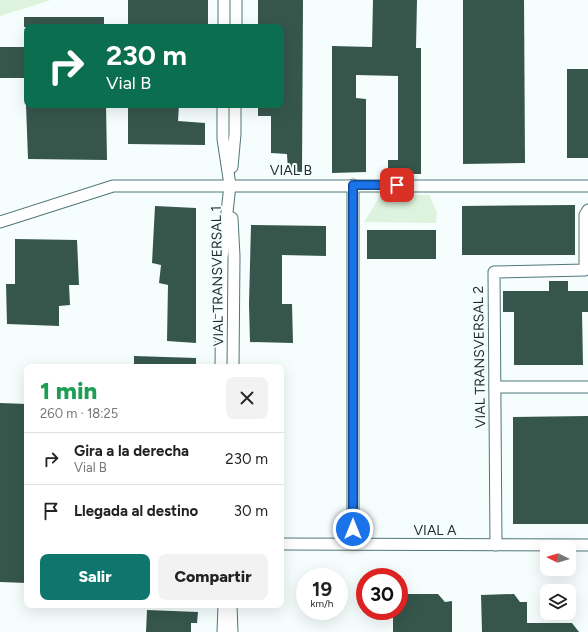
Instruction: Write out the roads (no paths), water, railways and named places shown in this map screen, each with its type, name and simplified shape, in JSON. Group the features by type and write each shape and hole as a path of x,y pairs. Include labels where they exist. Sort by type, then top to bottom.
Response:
{"street":[{"path":"224,0 224,24"},
{"path":"236,0 236,24"},
{"name":"VIAL TRANSVERSAL 1","path":"224,108 223,139 230,185 234,256 233,364"},
{"name":"VIAL TRANSVERSAL 1","path":"221,364 222,258 235,134 235,108"},
{"path":"353,185 353,544"},
{"name":"VIAL B","path":"0,222 113,186 588,186"},
{"name":"VIAL TRANSVERSAL 2","path":"496,544 494,272 585,270 585,215 588,210"},
{"path":"495,387 588,386"},
{"name":"VIAL A","path":"284,544 588,545"},
{"path":"223,632 224,608"},
{"path":"230,608 232,632"}]}
